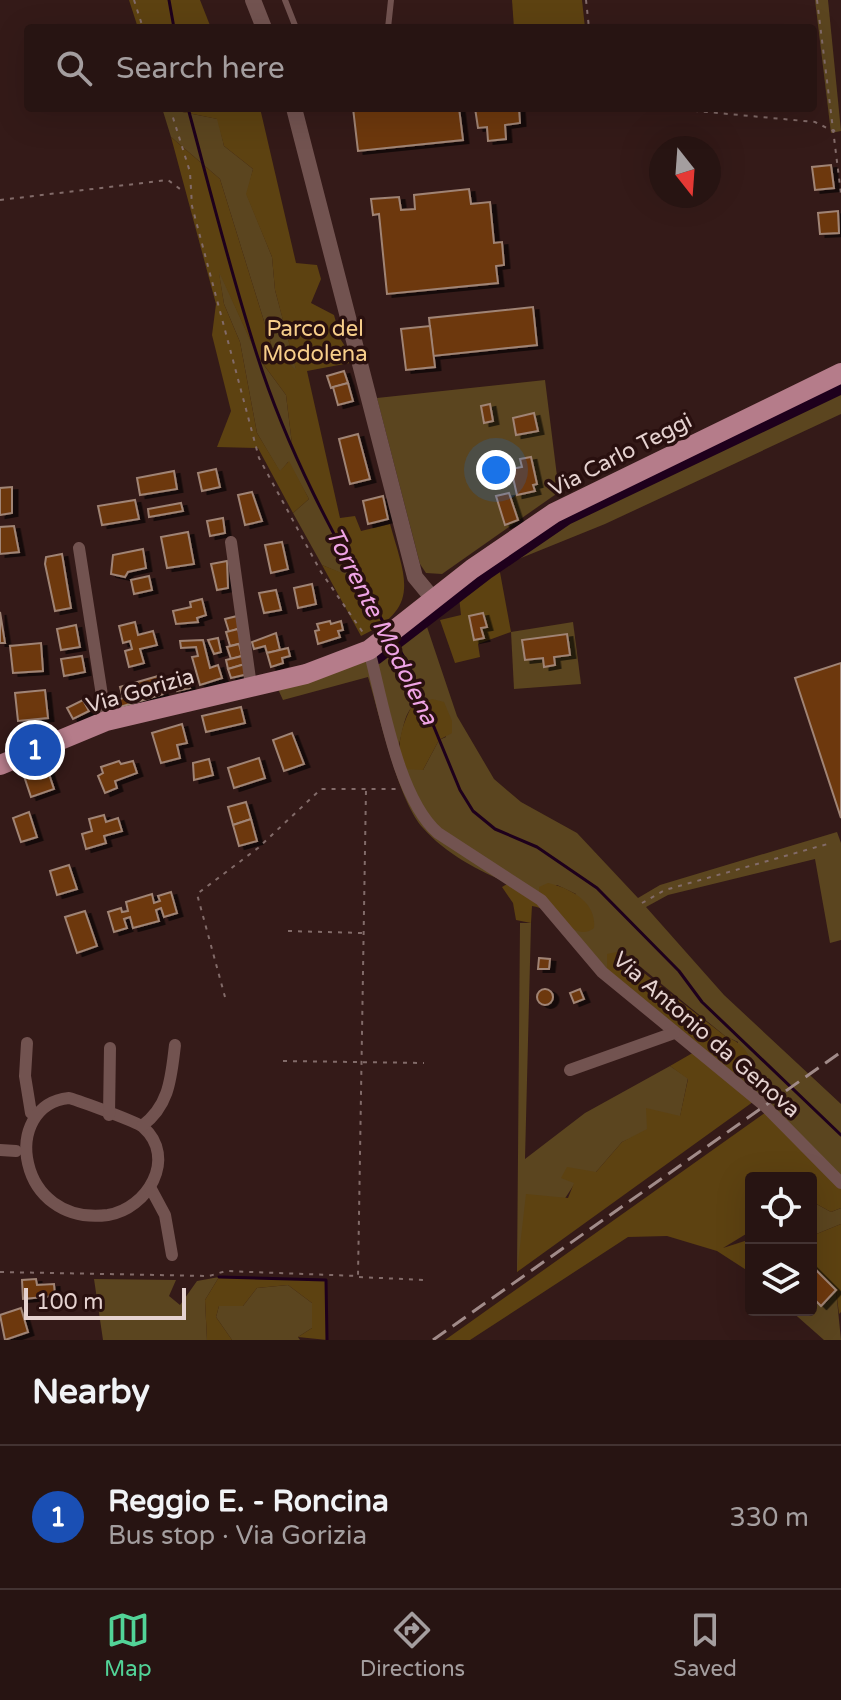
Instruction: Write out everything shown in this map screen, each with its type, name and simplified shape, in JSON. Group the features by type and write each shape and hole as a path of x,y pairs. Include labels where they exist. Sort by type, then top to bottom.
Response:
{"main road":[{"name":"Via Carlo Teggi","path":"434,600 511,540 585,495 841,373"},
{"name":"Via Gorizia","path":"0,765 106,721 306,674 372,646 402,627 434,600"}],"street":[{"path":"253,0 262,24"},
{"path":"295,112 415,577 434,600"},
{"path":"231,542 251,686"},
{"path":"79,548 106,721"},
{"name":"Via Antonio da Genova","path":"372,646 410,795 424,820 438,833 541,900 602,972 765,1106 841,1183"},
{"path":"570,1070 674,1033"},
{"path":"27,1043 25,1076 31,1113"},
{"path":"142,1126 153,1118 169,1088 175,1045"},
{"path":"109,1115 110,1048"},
{"path":"69,1098 109,1115 142,1126 151,1137 159,1167 150,1187 119,1212 96,1215 66,1210 32,1189 21,1175 16,1151 21,1128 31,1113 43,1104 69,1098"},
{"path":"0,1150 16,1151"},
{"path":"150,1187 165,1215 172,1255"}],"lane":[{"path":"285,0 294,24"},
{"path":"388,24 391,0"}],"path":[{"path":"134,0 142,24"},
{"path":"586,0 589,24"},
{"path":"817,0 841,194"},
{"path":"171,112 190,172 192,206 259,458 321,572 372,646"},
{"path":"707,112 815,122 833,131 841,129"},
{"path":"0,200 168,180 180,189"},
{"path":"225,997 197,894 258,848 321,789 402,787"},
{"path":"358,1276 366,789"},
{"path":"642,903 665,890 831,843"},
{"path":"288,931 363,933"},
{"path":"283,1061 424,1063"},
{"path":"0,1272 209,1276 226,1271 423,1280"}],"shaded area":[{"path":"815,0 828,0 841,131 831,133"},
{"path":"163,112 182,112 218,119 224,146 253,169 247,195 272,257 275,290 297,372 272,347 220,179 171,137"},
{"path":"218,268 258,357 286,395 292,444 359,581 322,565 293,513 309,499 288,462 280,472 257,433 240,342 224,304"},
{"path":"545,380 559,492 442,574 426,573 420,564 377,398"},
{"path":"841,384 841,414 605,524 499,567 426,624 457,716 494,779 521,802 577,833 638,898 660,885 837,832 841,843 841,940 830,943 815,859 668,895 646,907 724,995 841,1104 841,1183 738,1083 738,1042 725,1036 626,955 607,976 564,926 576,894 557,885 539,895 508,883 448,851 423,828 398,779 368,677 283,700 277,687 421,620 594,500","holes":["420,701 446,707 446,737 439,740 423,770 397,749 406,716"]},
{"path":"573,622 581,684 514,689 511,632"},
{"path":"520,923 531,923 525,1159 585,1113 670,1066 688,1078 680,1117 622,1142 596,1172 575,1183 517,1272"},
{"path":"817,1204 831,1212 841,1208 841,1224 817,1234"},
{"path":"817,1271 836,1290 841,1340 824,1340 797,1316 817,1316"},
{"path":"219,1277 205,1300 207,1340 103,1340 94,1279 176,1280 169,1296 180,1305 197,1281"},
{"path":"288,1285 312,1303 312,1328 298,1337 300,1340 232,1340 216,1317 219,1306 243,1306 257,1288"}],"green space":[{"path":"129,0 200,0 209,24 137,24"},
{"path":"512,0 582,0 585,24 514,24"},
{"name":"Parco del Modolena","path":"183,112 261,112 296,263 317,265 321,279 311,303 334,315 341,340 355,362 307,371 340,518 355,516 361,531 390,524 404,576 401,602 393,614 361,636 322,565 360,580 330,527 292,444 286,395 258,357 219,272 224,304 240,342 257,433 280,471 289,461 309,499 293,513 258,448 217,447 231,411 212,335 216,304 171,137 220,179 272,347 296,370 275,290 272,257 246,194 253,169 224,146 217,119"},
{"path":"499,567 511,632 478,644 480,657 455,663 440,620 461,615 459,597"},
{"path":"432,699 444,702 452,721 452,733 439,740 423,770 402,769 400,745 408,714 412,706"},
{"path":"548,883 565,888 587,904 594,919 594,928 587,932 573,929 550,913 532,906 531,923 516,920 513,903 502,887 507,884 539,895 539,887"},
{"path":"617,952 744,1048 751,1070 738,1083 757,1099 517,1272 526,1194 568,1198 574,1183 561,1178 567,1167 596,1172 622,1142 647,1129 646,1108 680,1116 688,1079 670,1066 696,1051 607,976 607,954"},
{"path":"769,1110 841,1183 841,1208 831,1212 817,1204 817,1172 745,1172 745,1235 723,1248 745,1241 745,1269 717,1251 667,1236 628,1237 470,1340 445,1340"},
{"path":"841,1224 839,1314 836,1290 817,1271 817,1234"},
{"path":"219,1277 326,1280 327,1340 298,1337 312,1328 312,1303 288,1285 257,1288 243,1306 219,1306 216,1317 232,1340 207,1340 205,1300"}],"building":[{"path":"353,112 460,112 463,140 358,151"},
{"path":"476,112 519,112 520,123 505,125 506,139 488,141 487,127 478,128"},
{"path":"831,165 834,188 815,190 812,167"},
{"path":"469,189 471,204 490,202 494,243 502,242 504,265 496,266 498,283 387,294 379,214 373,215 371,199 399,197 401,210 415,209 414,195"},
{"path":"838,211 839,233 820,234 818,213"},
{"path":"533,307 537,345 433,356 429,318"},
{"path":"430,326 435,367 406,370 401,329"},
{"path":"344,371 348,383 331,388 327,376"},
{"path":"348,383 353,401 338,405 333,387"},
{"path":"490,404 493,421 484,423 481,406"},
{"path":"534,413 538,431 516,435 513,418"},
{"path":"358,434 370,479 350,484 339,439"},
{"path":"531,457 537,484 533,485 535,491 517,495 511,469 522,467 520,459"},
{"path":"216,469 220,487 202,491 198,473"},
{"path":"174,471 177,489 140,495 137,478"},
{"path":"12,487 12,513 0,515 0,488"},
{"path":"252,492 262,521 245,525 238,495"},
{"path":"509,493 518,520 505,525 496,496"},
{"path":"383,496 388,519 368,524 363,501"},
{"path":"135,500 139,519 102,525 98,506"},
{"path":"181,503 183,511 149,517 148,509"},
{"path":"223,518 225,533 210,536 207,521"},
{"path":"14,526 19,552 0,554 0,527"},
{"path":"188,532 194,564 167,568 161,537"},
{"path":"282,542 288,569 271,573 265,545"},
{"path":"143,549 146,568 128,572 125,577 111,574 113,555"},
{"path":"62,554 71,608 55,611 45,564 46,557"},
{"path":"227,561 228,588 217,590 211,564"},
{"path":"149,576 152,590 134,594 131,580"},
{"path":"312,584 316,604 298,608 294,588"},
{"path":"276,590 281,610 264,613 259,593"},
{"path":"202,599 206,615 197,618 198,622 176,624 173,611 191,607 190,602"},
{"path":"0,612 5,643 0,643"},
{"path":"483,613 487,627 481,628 484,638 474,640 469,616"},
{"path":"237,616 240,628 229,632 225,619"},
{"path":"330,621 331,624 341,621 343,630 338,631 340,637 318,644 317,624"},
{"path":"135,622 138,635 153,631 157,645 140,649 144,663 129,667 125,651 132,649 130,641 123,643 119,626"},
{"path":"76,625 80,647 61,650 57,629"},
{"path":"238,629 242,643 230,646 226,632"},
{"path":"276,633 280,650 267,653 265,646 254,649 252,642"},
{"path":"567,634 570,655 554,657 555,665 544,667 543,658 525,660 522,640"},
{"path":"218,638 221,652 214,654 208,640"},
{"path":"203,640 210,668 218,665 222,678 200,685 192,657 198,656 196,647 181,648 180,641"},
{"path":"41,643 43,671 13,673 10,646"},
{"path":"239,644 242,656 231,659 227,647"},
{"path":"288,648 290,656 282,658 283,663 271,667 267,653"},
{"path":"82,656 85,672 64,676 61,659"},
{"path":"242,656 245,664 228,669 226,660"},
{"path":"841,663 841,818 795,678"},
{"path":"245,664 248,674 231,678 228,669"},
{"path":"158,676 163,694 120,707 118,700 123,698 120,687"},
{"path":"187,678 190,688 177,691 174,681"},
{"path":"45,690 48,718 18,721 15,693"},
{"path":"83,700 89,711 73,719 67,708"},
{"path":"241,707 245,723 206,732 202,716"},
{"path":"182,724 187,743 177,745 180,758 161,763 152,733"},
{"path":"292,733 304,764 284,771 273,740"},
{"path":"259,758 265,778 234,788 228,768"},
{"path":"209,759 213,775 194,780 193,763"},
{"path":"119,761 121,764 133,761 137,773 115,781 117,788 105,793 98,776 103,773 101,767"},
{"path":"46,765 54,789 31,797 23,773"},
{"path":"246,802 251,819 233,825 228,807"},
{"path":"29,812 37,837 21,842 13,818"},
{"path":"104,815 106,822 118,818 122,831 104,836 106,843 86,849 82,834 92,831 89,819"},
{"path":"251,819 257,841 239,846 233,825"},
{"path":"69,865 77,889 57,895 50,871"},
{"path":"171,892 177,913 164,917 161,908 156,910 159,921 133,928 130,917 124,919 127,928 114,932 108,912 121,908 122,912 128,911 126,902 152,894 154,903 160,901 158,896"},
{"path":"85,911 97,946 77,953 65,917"},
{"path":"539,958 550,959 549,969 538,969"},
{"path":"545,989 551,991 551,1003 545,1005 539,1003 537,997 539,991"},
{"path":"580,989 584,999 574,1003 570,993"},
{"path":"817,1271 836,1290 821,1306 817,1302"},
{"path":"36,1279 37,1285 54,1284 55,1296 23,1299 22,1280"},
{"path":"21,1308 28,1332 5,1340 0,1315"}],"waterway":[{"name":"Torrente Modolena","path":"169,0 173,24"},
{"name":"Torrente Modolena","path":"189,112 238,294 269,390 314,494 385,625"},
{"path":"377,659 489,573 568,519 841,389"},
{"name":"Torrente Modolena","path":"393,639 408,664 460,790 473,811 495,829 537,847 597,888 679,971 702,1002 841,1135"},
{"path":"219,1277 326,1280 327,1340"}],"railway":[{"path":"433,1340 841,1052"}],"place":[{"name":"Reggio E. - Roncina","path":"35,750"}]}
